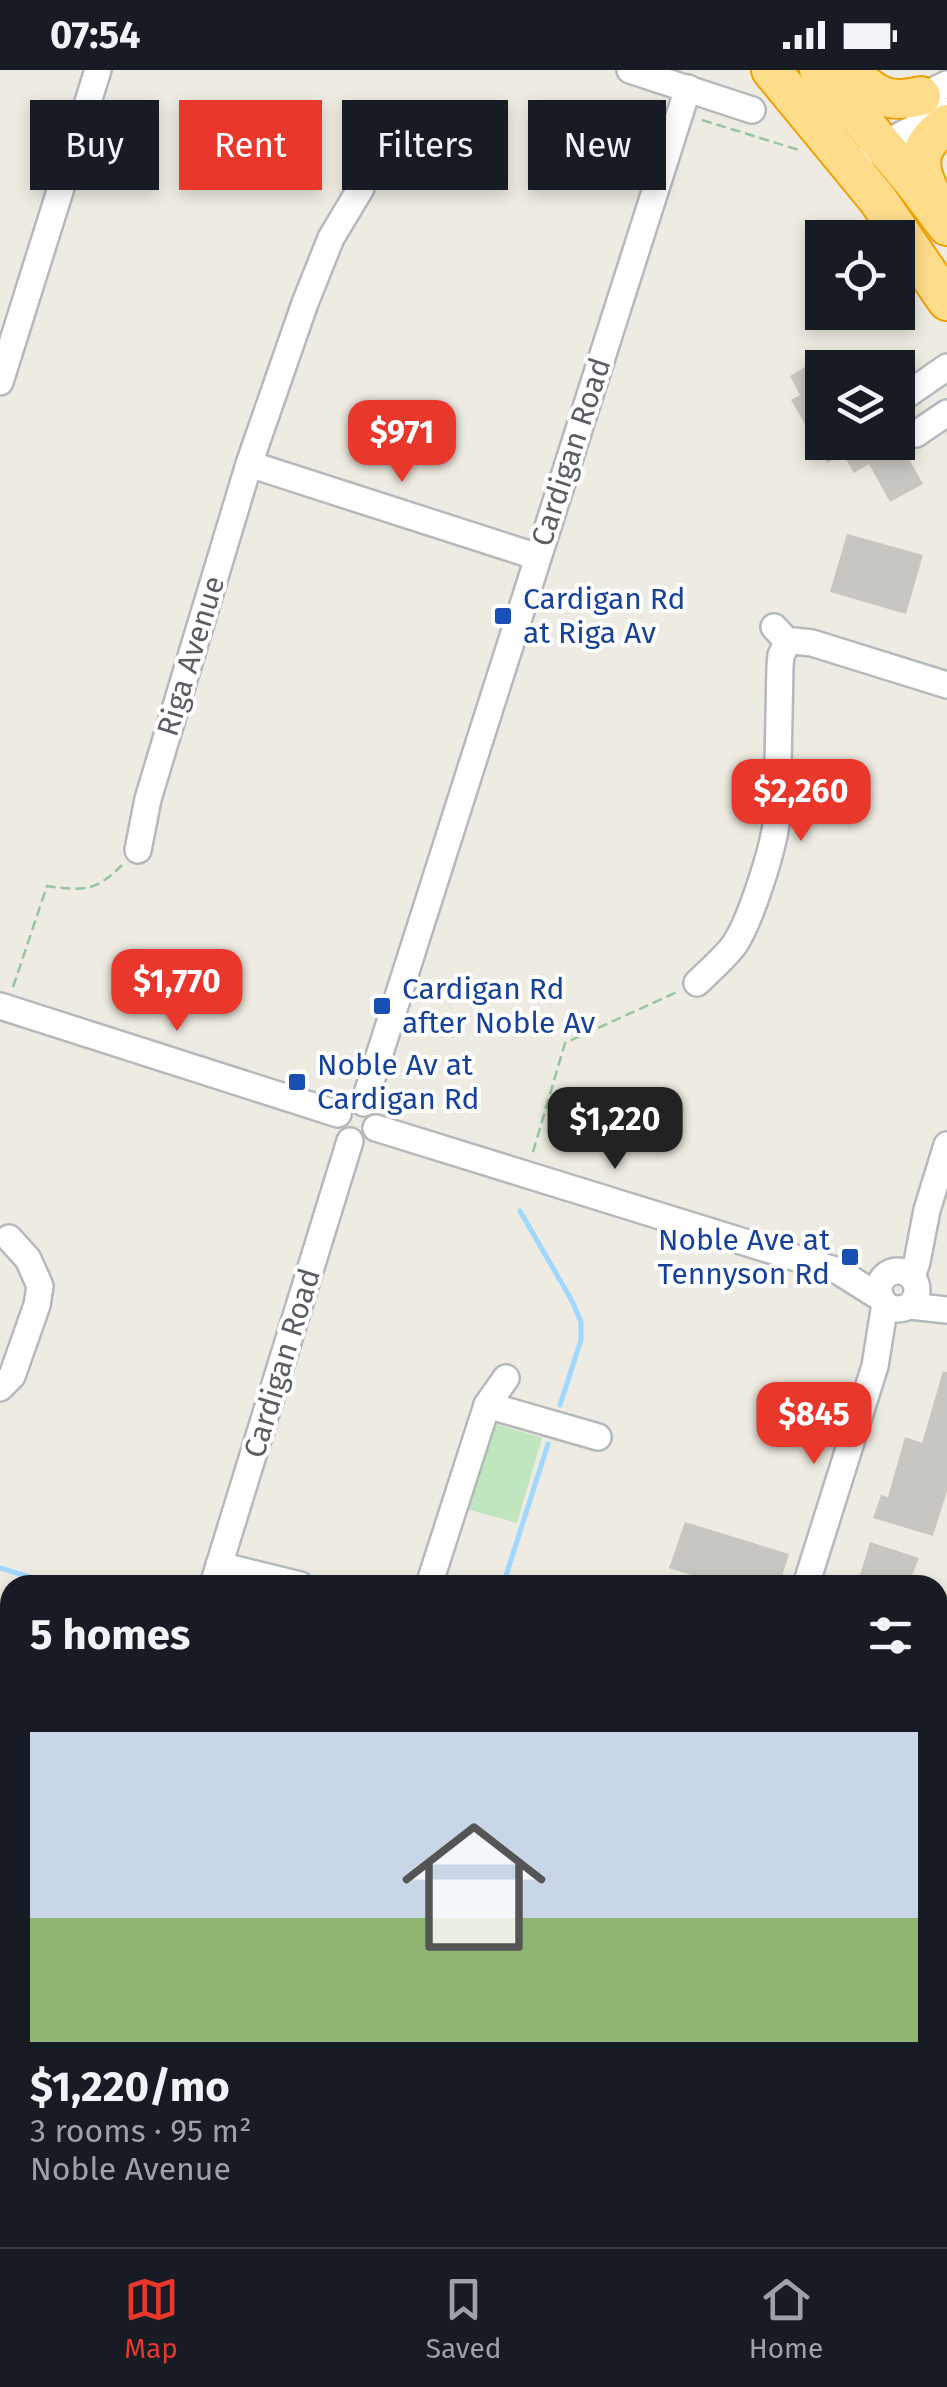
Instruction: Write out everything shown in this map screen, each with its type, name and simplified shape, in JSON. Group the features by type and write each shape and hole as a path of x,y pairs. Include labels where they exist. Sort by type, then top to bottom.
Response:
{"highway":[{"path":"771,70 878,200 947,301"},
{"path":"820,70 947,225"},
{"path":"846,70 890,100 938,97"},
{"path":"947,124 926,141 921,169 947,225"}],"street":[{"path":"0,382 98,70"},
{"path":"630,70 752,110"},
{"name":"Cardigan Road","path":"364,1102 688,88"},
{"path":"842,155 938,97"},
{"name":"Riga Avenue","path":"138,850 148,798 249,464 304,303 331,238 361,190"},
{"path":"915,390 947,367"},
{"path":"916,434 947,413"},
{"path":"249,464 538,557"},
{"path":"697,982 732,948 743,931 774,838 781,634 947,686"},
{"path":"6,996 338,1114"},
{"path":"349,1102 364,1102 375,1113 376,1128 366,1140 350,1142 338,1130 338,1114 349,1102"},
{"path":"376,1128 898,1290 947,1310"},
{"name":"Cardigan Road","path":"216,1575 350,1142"},
{"path":"809,1575 898,1290 903,1258 927,1210 947,1146"},
{"path":"4,1394 40,1286 28,1260 9,1238"},
{"path":"898,1290 947,1300"},
{"path":"432,1575 487,1405 506,1378"},
{"path":"487,1405 598,1437"}],"path":[{"path":"700,119 797,149"},
{"path":"6,996 47,886 79,890 105,882 138,850"},
{"path":"533,1152 565,1043 697,982"}],"green space":[{"path":"493,1423 542,1438 517,1523 467,1509"}],"building":[{"path":"805,367 805,424 791,400 800,395 790,376"},
{"path":"846,460 909,460 923,484 890,502 869,464 854,473"},
{"path":"847,534 923,555 906,614 830,592"},
{"path":"943,1371 947,1372 947,1491 933,1536 873,1518 881,1495 888,1497 905,1437 922,1443"},
{"path":"685,1522 789,1554 782,1575 691,1575 669,1568"},
{"path":"870,1542 919,1558 912,1575 860,1575"}],"waterway":[{"path":"520,1211 581,1322 581,1340 560,1405"},
{"path":"506,1575 548,1444"},
{"path":"0,1568 23,1575"}],"place":[{"name":"Cardigan Rd at Riga Av","path":"503,616"},
{"name":"Cardigan Rd after Noble Av","path":"382,1006"},
{"name":"Noble Av at Cardigan Rd","path":"297,1082"},
{"name":"Noble Ave at Tennyson Rd","path":"850,1257"}]}
